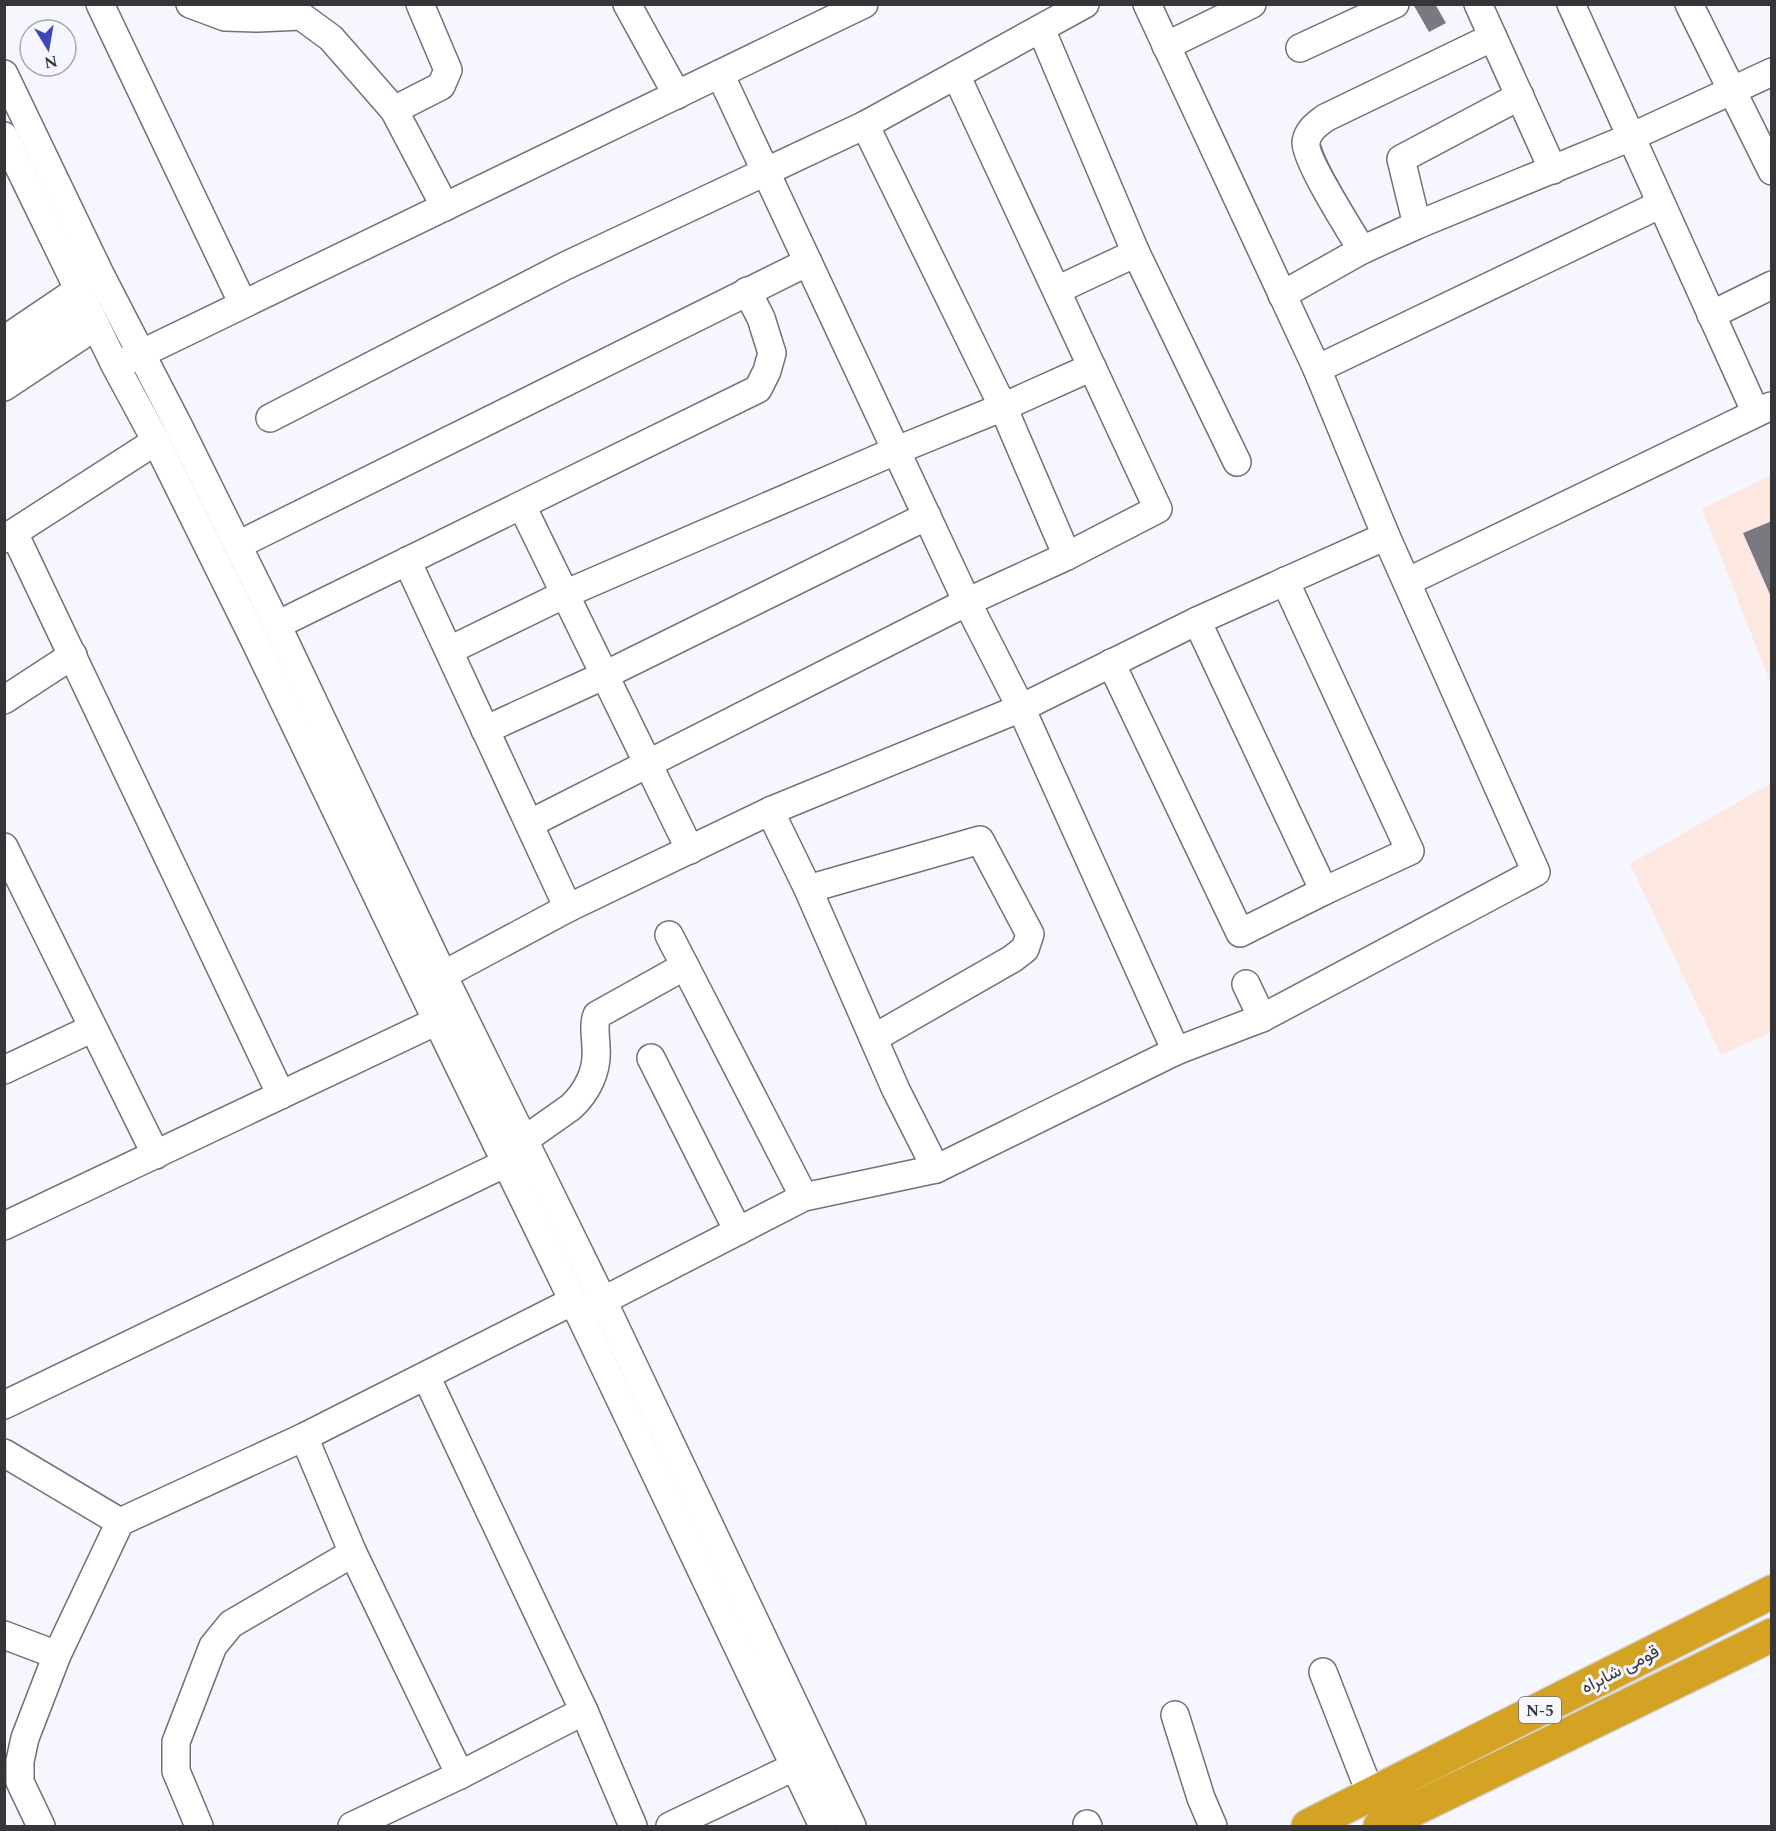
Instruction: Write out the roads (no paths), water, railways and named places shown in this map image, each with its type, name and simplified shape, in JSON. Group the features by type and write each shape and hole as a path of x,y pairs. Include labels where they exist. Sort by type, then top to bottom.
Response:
{"highway":[{"name":"قومی شاہراہ","path":"1308,1827 1772,1593"},
{"name":"قومی شاہراہ","path":"1380,1827 1772,1635"}],"street":[{"path":"190,4 225,17 301,16 331,38 394,111 446,207"},
{"path":"394,111 441,86 448,70 420,4"},
{"path":"627,4 677,95"},
{"path":"116,366 864,4"},
{"path":"270,418 565,266 865,125 1085,4"},
{"path":"41,1827 20,1782 20,1761 25,1738 57,1655 120,1522 576,1307 603,1300 804,1197 936,1169 1176,1051 1262,1018 1536,872 1386,537 1317,369 1147,4"},
{"path":"1166,46 1252,4"},
{"path":"1300,48 1395,4"},
{"path":"1478,4 1554,170"},
{"path":"1407,582 1764,410 1712,315 1571,4"},
{"path":"1689,4 1772,171"},
{"path":"106,6 243,304"},
{"path":"1041,29 1136,253 1238,462"},
{"path":"1362,250 1312,164 1305,144 1311,129 1325,118 1493,37"},
{"path":"1282,296 1362,250 1631,137 1772,72"},
{"path":"4,74 101,276 277,625 443,975 603,1300 852,1827"},
{"path":"720,74 895,451 967,602 1021,708 1176,1051"},
{"path":"530,824 967,602 1067,556 1158,509 956,75"},
{"path":"1417,225 1401,159 1520,96"},
{"path":"865,125 1003,407 1067,556"},
{"path":"4,136 87,308 254,639 576,1307 823,1827"},
{"path":"1317,369 1661,204"},
{"path":"1057,290 1136,253"},
{"path":"237,545 808,262"},
{"path":"1712,315 1772,285"},
{"path":"277,625 758,389 767,371 772,353 761,318 747,291"},
{"path":"4,340 87,308"},
{"path":"4,363 87,308"},
{"path":"4,387 87,308"},
{"path":"450,650 565,594 1092,367"},
{"path":"156,441 9,536 73,655 281,1095"},
{"path":"522,506 690,850"},
{"path":"485,730 605,675 927,516"},
{"path":"443,975 568,908 770,811 1021,708 1197,621 1386,537"},
{"path":"407,561 568,908"},
{"path":"1112,663 1240,933 1410,851 1285,581"},
{"path":"1197,621 1324,891"},
{"path":"4,700 73,655"},
{"path":"770,811 808,889 896,1090 936,1169"},
{"path":"808,889 980,840 1030,934 1025,949 1012,959 874,1038"},
{"path":"4,847 156,1155"},
{"path":"669,935 804,1197"},
{"path":"4,1405 504,1159 579,1099 592,1077 595,1066 597,1015 685,966"},
{"path":"1246,984 1262,1018"},
{"path":"4,1226 437,1021"},
{"path":"4,1070 93,1028"},
{"path":"651,1058 738,1231"},
{"path":"426,1376 584,1711 633,1827"},
{"path":"621,1403 646,1391"},
{"path":"304,1437 353,1553 460,1775"},
{"path":"4,1453 120,1522"},
{"path":"199,1827 176,1771 176,1742 213,1646 231,1624 353,1553"},
{"path":"4,1635 57,1655"},
{"path":"1323,1672 1371,1795"},
{"path":"352,1827 584,1711"},
{"path":"1174,1716 1213,1827"},
{"path":"670,1827 794,1767"}]}
